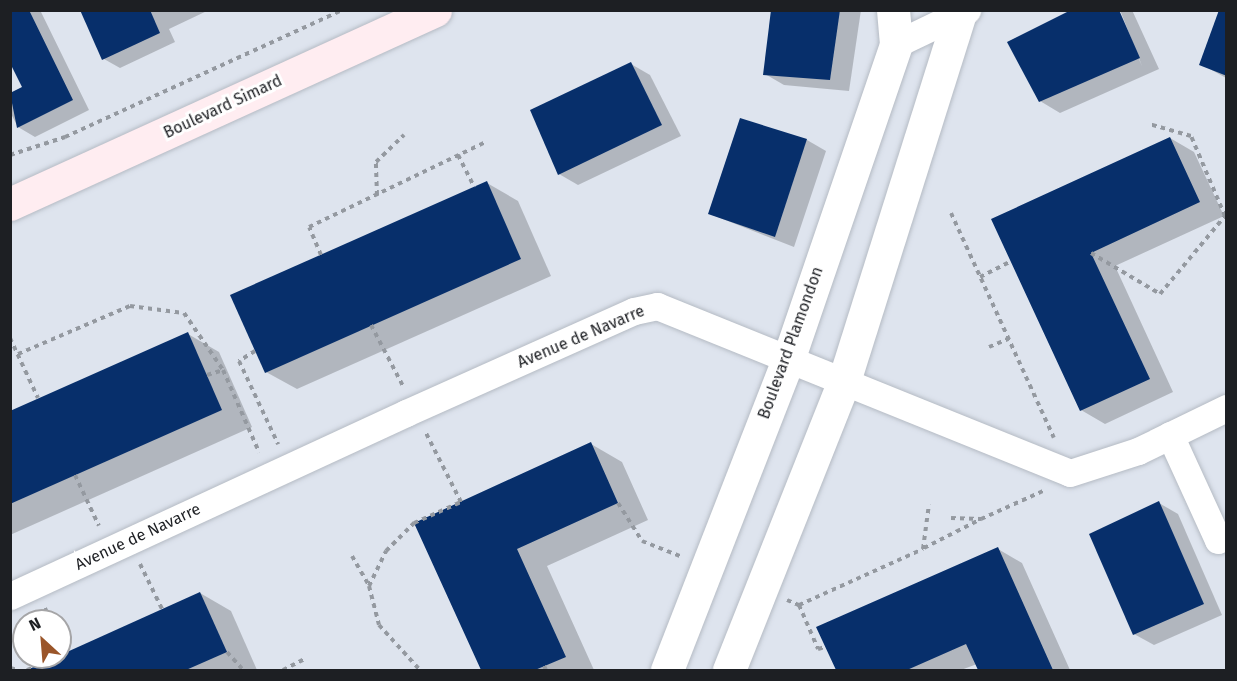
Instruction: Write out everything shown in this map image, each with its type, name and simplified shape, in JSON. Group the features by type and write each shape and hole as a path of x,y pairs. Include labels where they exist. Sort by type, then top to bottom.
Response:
{"main road":[{"name":"Boulevard Simard","path":"10,204 435,10"}],"street":[{"name":"Boulevard Plamondon","path":"667,670 788,360 896,44 894,10"},
{"path":"896,44 963,11"},
{"path":"729,670 844,381 963,11"},
{"name":"Avenue de Navarre","path":"10,596 279,471 634,311 657,306 1070,473"},
{"path":"1070,473 1170,435 1227,408"},
{"path":"1170,435 1218,540 1227,536"}],"path":[{"path":"10,155 65,137 342,10"},
{"path":"1091,253 1160,294 1225,216 1191,136 1149,124"},
{"path":"377,195 376,162 404,135"},
{"path":"321,255 309,227 486,142"},
{"path":"458,155 474,187"},
{"path":"799,605 923,549 1070,473 951,213"},
{"path":"980,277 1011,261"},
{"path":"18,354 130,306 184,314 223,370 279,471"},
{"path":"10,338 38,398"},
{"path":"989,347 1008,339"},
{"path":"255,351 239,361 279,471"},
{"path":"207,375 223,370"},
{"path":"75,475 162,609"},
{"path":"369,586 386,551 414,523 461,502"},
{"path":"618,503 642,541 706,566"},
{"path":"923,549 929,504"},
{"path":"951,518 981,519"},
{"path":"352,556 369,586 379,624 420,670"},
{"path":"761,590 799,605 818,649 825,647"},
{"path":"227,652 243,670"},
{"path":"283,670 305,659"},
{"path":"10,668 18,670"}],"building":[{"path":"10,10 29,10 73,100 17,128 10,93 22,87 10,63"},
{"path":"80,10 150,10 160,33 102,60"},
{"path":"771,10 840,10 830,80 763,75"},
{"path":"1071,10 1119,10 1140,58 1039,102 1007,42"},
{"path":"1219,10 1227,10 1227,76 1199,65"},
{"path":"631,62 662,125 558,175 530,110"},
{"path":"740,118 807,139 775,237 708,214"},
{"path":"1170,137 1200,202 1091,253 1150,379 1080,411 991,219"},
{"path":"487,181 521,259 265,373 230,295"},
{"path":"188,332 222,410 10,504 10,411"},
{"path":"591,442 618,503 517,549 566,657 535,670 481,670 414,523"},
{"path":"1159,501 1204,604 1133,635 1089,534"},
{"path":"998,547 1053,670 978,670 966,644 907,670 836,670 816,627"},
{"path":"200,592 227,652 186,670 27,670 72,669 72,650"}]}
